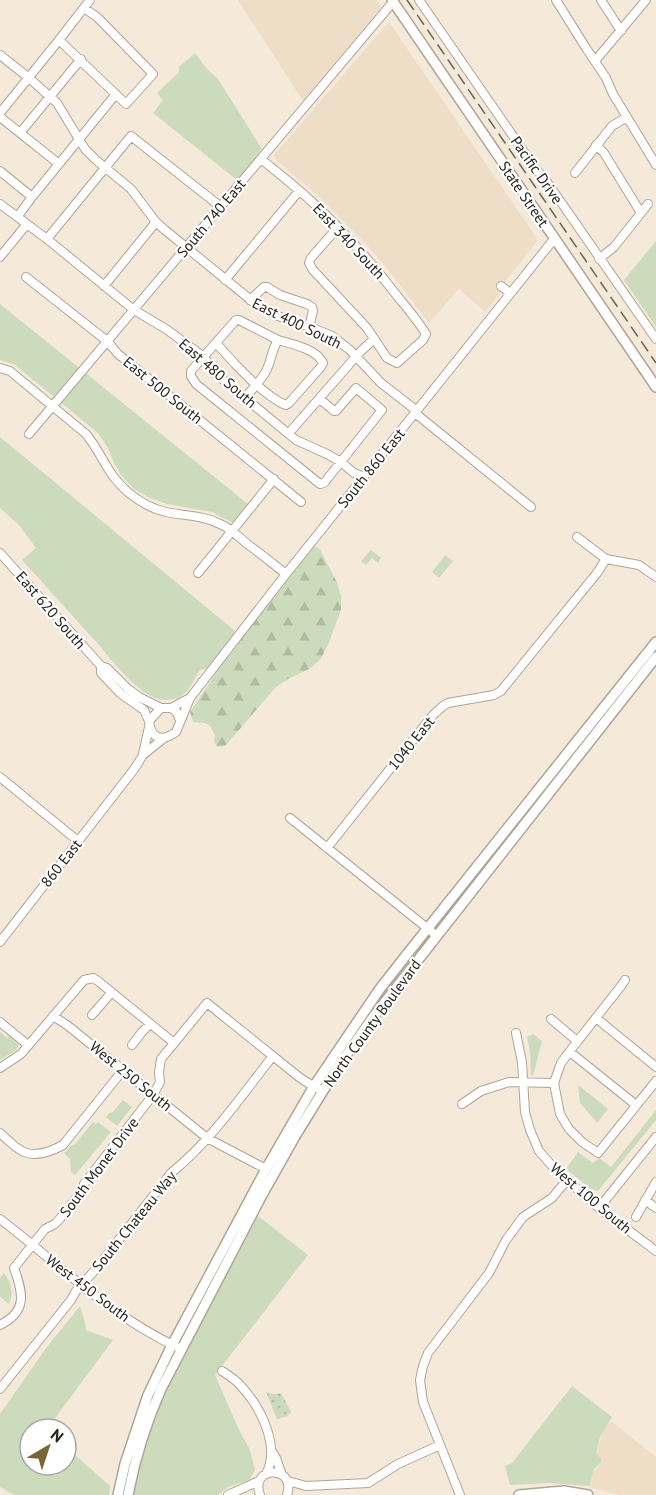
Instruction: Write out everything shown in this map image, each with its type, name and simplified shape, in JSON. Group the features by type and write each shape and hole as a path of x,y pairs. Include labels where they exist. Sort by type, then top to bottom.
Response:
{"main road":[{"name":"State Street","path":"392,1 656,387"},
{"name":"North County Boulevard","path":"128,1495 133,1469 147,1424 177,1347 266,1169 379,990 656,642"},
{"name":"North County Boulevard","path":"118,1495 124,1464 148,1395 262,1195 318,1089 337,1068 374,1016 656,657"},
{"path":"519,1495 564,1491 588,1495"}],"street":[{"path":"59,164 0,115 90,0"},
{"name":"Pacific Drive","path":"419,0 656,339"},
{"path":"556,0 606,78 613,94 656,165"},
{"path":"601,0 621,31"},
{"path":"596,62 646,0"},
{"name":"South 740 East","path":"29,434 392,1"},
{"path":"60,40 126,104 153,74 97,17 84,8"},
{"name":"East 400 South","path":"0,55 57,103 85,149 131,189 156,222 250,300 275,315 332,336 350,350 381,383 531,507"},
{"path":"20,133 81,59"},
{"path":"18,216 116,94"},
{"path":"575,173 612,126 627,117"},
{"path":"47,239 131,136 221,207"},
{"path":"596,145 604,153 641,213"},
{"name":"East 340 South","path":"261,159 310,199 338,227 383,277 426,334 423,340 397,363 387,358 374,339"},
{"path":"0,171 32,197"},
{"path":"225,280 299,191"},
{"name":"East 480 South","path":"0,204 134,310 204,357 216,374 296,440 327,454 354,473 364,477"},
{"path":"599,259 614,247 648,204"},
{"path":"104,286 156,222"},
{"path":"0,257 27,224"},
{"path":"289,433 374,339 367,328 309,263 338,227"},
{"name":"South 860 East","path":"180,720 190,698 286,574 554,239"},
{"name":"East 500 South","path":"26,277 301,501"},
{"path":"250,300 264,286 280,295 308,304 313,311 309,327"},
{"path":"501,286 510,293"},
{"path":"216,343 256,384 286,405 322,363 321,359 315,354 278,340 239,320 233,323 190,371 196,384 320,484 324,483 382,410 356,388 336,411 320,399"},
{"path":"245,398 267,370 272,351 278,340"},
{"path":"0,368 10,371 86,434 95,445 108,470 130,494 147,505 165,512 204,518 220,524 286,574"},
{"path":"198,573 274,479"},
{"path":"577,537 606,559 639,565 656,577"},
{"name":"East 620 South","path":"0,553 101,666 107,668 139,697 161,708"},
{"name":"1040 East","path":"327,848 433,715 448,703 494,695 501,691 606,559"},
{"name":"East 620 South","path":"101,666 101,673 121,694 143,709 149,724"},
{"name":"South 860 East","path":"171,708 190,698"},
{"path":"143,755 149,724 161,708 171,708 176,711 180,720 176,732 164,738 154,735 149,724"},
{"path":"143,755 164,738"},
{"name":"860 East","path":"0,942 143,755"},
{"path":"0,777 78,841"},
{"path":"290,818 425,932 437,936"},
{"path":"0,1068 21,1054 84,980 93,978 174,1043"},
{"path":"625,980 561,1063 554,1083 560,1114 569,1129 598,1153 656,1081"},
{"path":"92,1015 112,992"},
{"name":"South Monet Drive","path":"0,1325 11,1318 20,1306 22,1292 14,1268 45,1229 55,1224 65,1213 84,1184 153,1095 160,1082 161,1059 207,1003 273,1056"},
{"name":"West 250 South","path":"53,1016 207,1138 266,1169"},
{"path":"596,1018 656,1067"},
{"path":"550,1019 573,1047 636,1106"},
{"path":"0,1022 28,1045"},
{"path":"132,1045 150,1024"},
{"name":"West 100 South","path":"516,1033 522,1062 525,1112 539,1151 552,1167 599,1208 656,1251"},
{"path":"273,1056 318,1089"},
{"name":"South Chateau Way","path":"0,1389 171,1173 186,1161 207,1138 273,1056"},
{"path":"0,1133 24,1152 52,1151 63,1145 123,1070"},
{"path":"462,1104 481,1091 509,1082 554,1083"},
{"path":"599,1208 656,1137"},
{"path":"460,1495 423,1402 420,1387 423,1366 432,1348 489,1273 506,1240 523,1217 552,1197 567,1180"},
{"path":"636,1216 656,1182"},
{"path":"645,1200 656,1208"},
{"name":"West 450 South","path":"0,1219 82,1284 154,1336 177,1347"},
{"path":"222,1371 240,1384 267,1429 272,1450 289,1489 288,1495"},
{"path":"266,1474 272,1472 306,1486 368,1483 398,1464 440,1445"},
{"path":"228,1495 260,1481 270,1466 272,1450"},
{"path":"260,1481 258,1490 260,1494"},
{"path":"288,1495 306,1486"},
{"path":"242,1489 260,1494"}],"shaded area":[{"path":"238,0 376,0 381,7 303,101"},
{"path":"388,23 538,240 501,287 503,289 485,312 459,289 429,323 366,244 317,195 274,158 274,155"},
{"path":"611,1421 656,1457 656,1495 620,1495 589,1487 592,1474 599,1465 596,1456 602,1433"}],"green space":[{"path":"195,53 218,79 262,149 237,180 153,113 163,100 157,93 179,72 179,67"},
{"path":"656,241 656,327 624,280"},
{"path":"0,304 248,504 233,523 212,512 167,504 150,498 133,488 121,475 98,433 15,365 0,360"},
{"path":"0,437 234,630 208,668 200,670 190,688 183,695 165,700 144,692 116,666 22,560 36,548 19,525 0,508"},
{"path":"314,547 320,550 337,582 341,596 341,610 328,645 320,660 309,669 276,687 225,746 217,747 211,727 206,723 193,722 190,712 255,618"},
{"path":"371,550 381,558 378,563 372,558 366,565 361,561"},
{"path":"445,555 453,561 439,578 432,572"},
{"path":"0,1032 19,1045 16,1050 0,1060"},
{"path":"533,1034 542,1041 533,1076 531,1075 527,1037"},
{"path":"578,1085 608,1109 597,1123 580,1103"},
{"path":"123,1100 132,1107 117,1126 106,1117"},
{"path":"656,1110 656,1120 598,1191 591,1189 566,1169 578,1152 593,1163 599,1158 611,1167"},
{"path":"93,1122 96,1124 98,1122 111,1132 75,1175 71,1172 70,1159 64,1153 75,1144"},
{"path":"258,1216 308,1255 215,1375 250,1450 255,1470 249,1480 228,1487 218,1495 132,1495 143,1449 156,1412"},
{"path":"4,1273 11,1288 9,1304 0,1297 0,1278"},
{"path":"80,1306 86,1330 113,1340 56,1417 18,1417 18,1477 78,1477 78,1458 110,1486 109,1495 14,1495 0,1487 0,1414 46,1348"},
{"path":"572,1386 612,1417 600,1437 596,1453 601,1462 594,1470 589,1486 549,1483 510,1485 505,1466 512,1463"},
{"path":"266,1392 281,1393 291,1412 288,1416 277,1419"}],"railway":[{"path":"407,0 656,363"}]}
